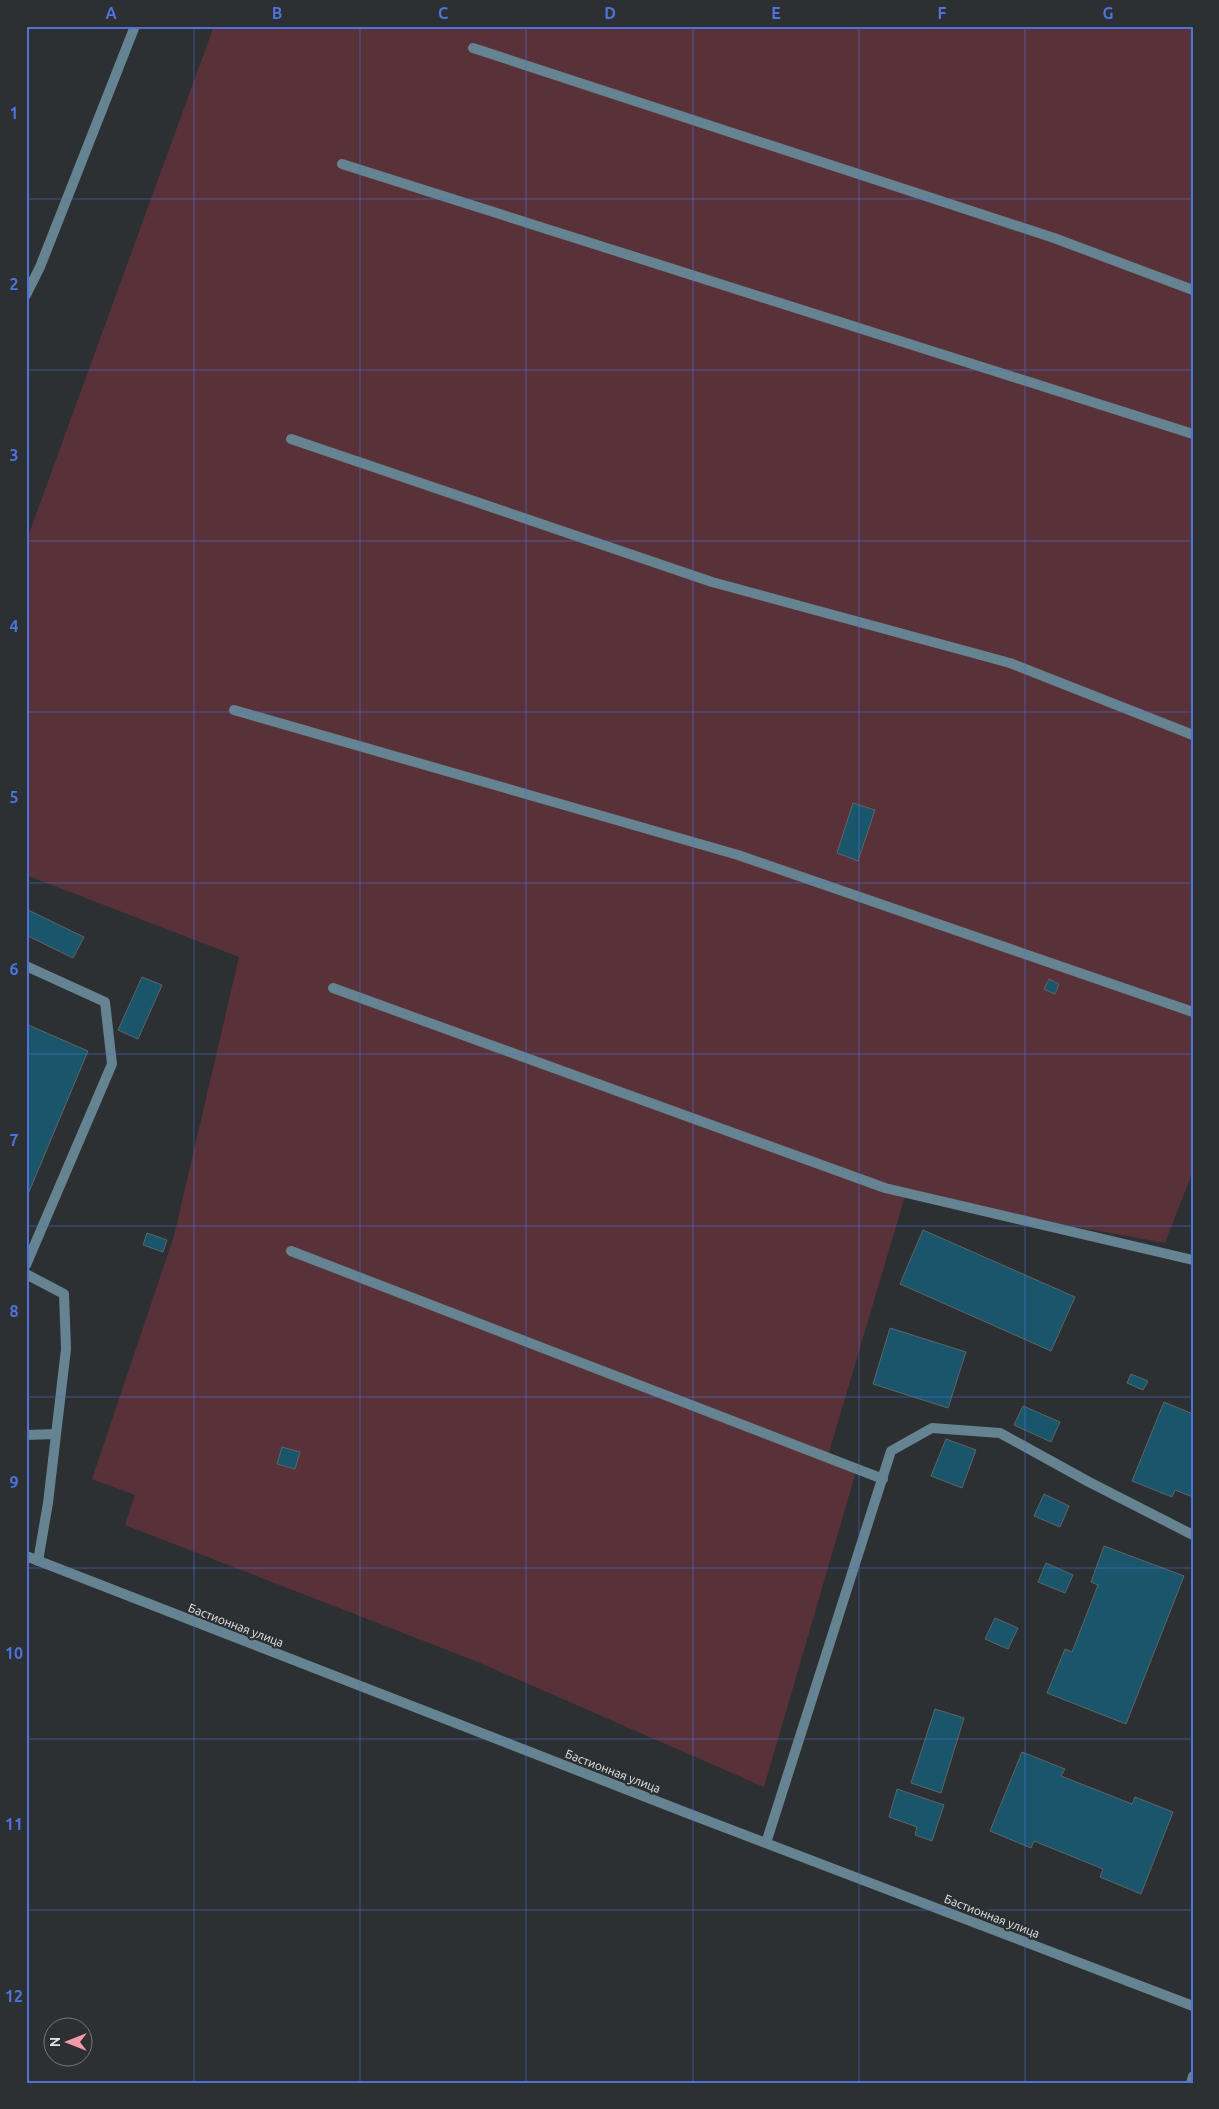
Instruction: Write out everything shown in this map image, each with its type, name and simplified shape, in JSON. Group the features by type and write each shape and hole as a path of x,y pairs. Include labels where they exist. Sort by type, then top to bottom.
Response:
{"street":[{"path":"26,295 40,267 135,26"},
{"path":"472,48 1054,238 1193,290"},
{"path":"342,164 1193,434"},
{"path":"291,439 712,582 1010,663 1193,735"},
{"path":"234,710 738,855 1193,1012"},
{"path":"26,966 104,1002 112,1064 26,1265"},
{"path":"332,988 885,1188 1193,1260"},
{"path":"291,1250 882,1478"},
{"path":"26,1274 64,1294 66,1349 48,1503 38,1561"},
{"path":"766,1843 891,1451 932,1428 1000,1433 1089,1482 1193,1535"},
{"path":"26,1435 56,1434"},
{"name":"Бастионная улица","path":"26,1556 766,1843 1193,2006"},
{"path":"1190,2083 1193,2076"}],"shaded area":[{"path":"214,26 1193,26 1193,1171 1165,1243 905,1196 827,1459 857,1468 764,1787 478,1662 125,1525 135,1495 92,1479 174,1236 239,957 26,875 26,542"}],"building":[{"path":"853,803 875,810 858,861 837,853"},
{"path":"26,909 84,937 73,958 26,935"},
{"path":"142,977 162,985 138,1039 118,1030"},
{"path":"1049,979 1059,984 1055,994 1044,989"},
{"path":"26,1024 88,1051 26,1199"},
{"path":"923,1230 1075,1297 1051,1351 900,1284"},
{"path":"147,1233 167,1240 163,1252 143,1245"},
{"path":"890,1328 966,1352 948,1408 873,1384"},
{"path":"1131,1374 1148,1381 1143,1390 1127,1383"},
{"path":"1164,1402 1193,1414 1193,1497 1175,1490 1172,1497 1132,1481"},
{"path":"1023,1406 1060,1422 1051,1442 1014,1425"},
{"path":"946,1439 976,1450 962,1488 931,1476"},
{"path":"282,1447 300,1452 295,1469 277,1464"},
{"path":"1044,1494 1069,1506 1060,1527 1034,1516"},
{"path":"1104,1546 1184,1576 1126,1724 1047,1693 1065,1649 1072,1652 1098,1585 1091,1582"},
{"path":"1046,1563 1073,1575 1065,1593 1038,1582"},
{"path":"995,1618 1018,1628 1008,1649 985,1639"},
{"path":"935,1709 964,1718 941,1793 911,1783"},
{"path":"1022,1752 1065,1769 1061,1776 1132,1804 1135,1797 1173,1812 1141,1894 1100,1877 1103,1869 1034,1841 1031,1848 990,1831"},
{"path":"897,1789 944,1805 932,1841 915,1835 917,1827 889,1817"}]}
